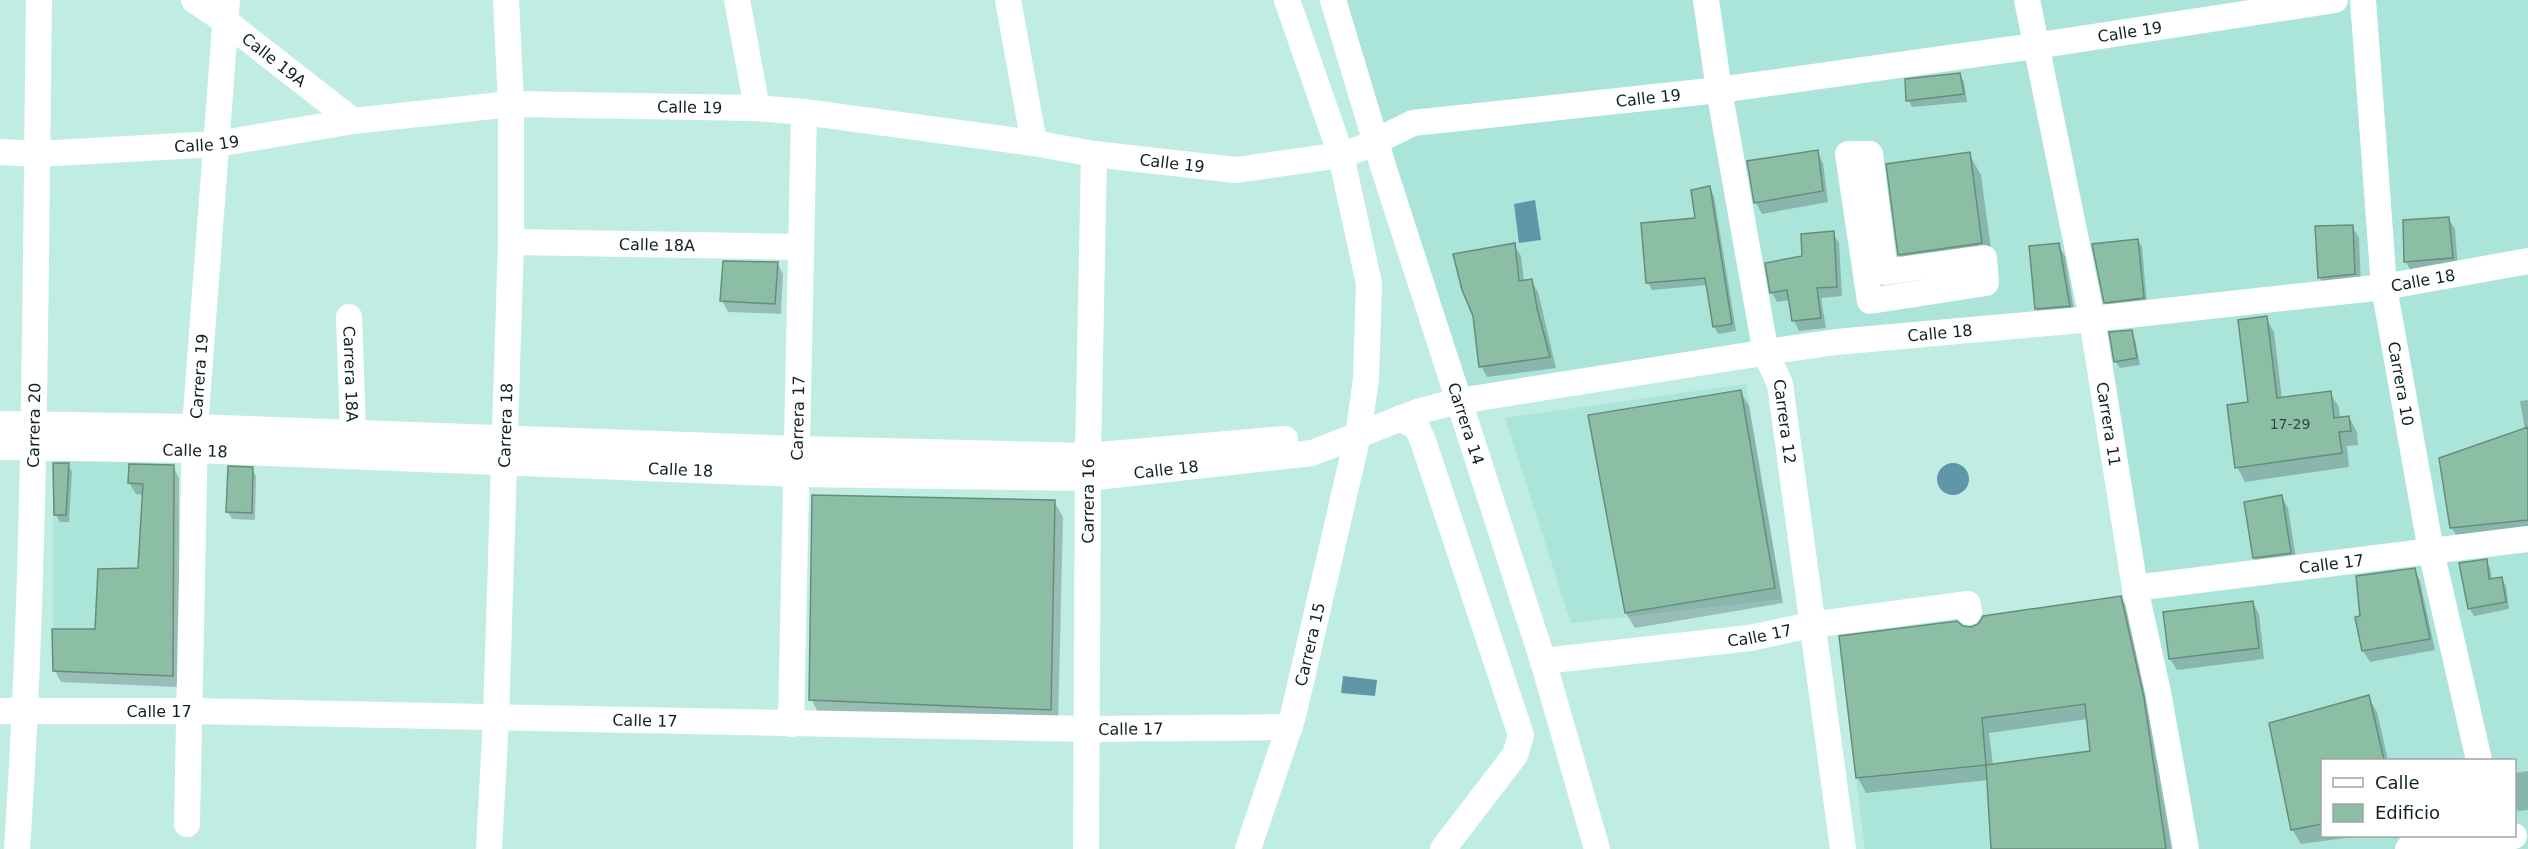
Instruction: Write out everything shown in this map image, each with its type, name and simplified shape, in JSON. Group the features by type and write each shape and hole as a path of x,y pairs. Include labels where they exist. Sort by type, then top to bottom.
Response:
{"street":[{"name":"Carrera 20","path":"17,849 26,712 35,437 39,0"},
{"name":"Calle 19A","path":"194,0 226,10 353,121"},
{"name":"Carrera 18","path":"489,849 496,718 511,242 511,104 506,0"},
{"path":"737,0 757,108"},
{"path":"1008,0 1034,143"},
{"path":"1287,0 1341,155 1369,285 1366,379 1358,435"},
{"name":"Carrera 14","path":"1333,0 1376,142 1543,661 1597,849"},
{"name":"Carrera 12","path":"1706,0 1719,90 1766,354 1780,384 1843,849"},
{"name":"Carrera 11","path":"2027,0 2092,319 2135,588 2158,692 2186,849"},
{"name":"Calle 19","path":"0,152 37,154 217,144 353,121 511,104 757,108 804,112 1034,143 1094,154 1236,170 1341,155 1376,142 1413,123 1719,90 2035,46 2335,0"},
{"name":"Carrera 10","path":"2363,0 2384,287 2431,551 2479,759"},
{"name":"Carrera 19","path":"187,824 195,438 226,10"},
{"name":"Carrera 17","path":"791,724 804,112"},
{"path":"1870,153 1886,272 1984,258 1986,283 1870,301 1848,154 1870,153"},
{"name":"Carrera 16","path":"1086,849 1088,467 1094,154"},
{"name":"Calle 18A","path":"511,242 801,247"},
{"name":"Calle 18","path":"0,447 35,437 195,438 798,462 1088,467 1311,436 1358,435 1401,418 1459,401 1836,342 2092,319 2384,287 2528,261"},
{"name":"Carrera 18A","path":"349,317 353,432"},
{"path":"1401,418 1418,428 1423,441 1521,735 1515,755 1443,849"},
{"name":"Calle 18","path":"0,424 35,437"},
{"name":"Calle 18","path":"195,438 353,432 504,450"},
{"name":"Carrera 15","path":"1248,849 1290,728 1358,435"},
{"name":"Calle 17","path":"2135,588 2528,539"},
{"name":"Calle 17","path":"1543,661 1750,638 1811,625 1968,604 1969,612"},
{"name":"Calle 17","path":"0,711 189,711 1087,729 1290,728"},
{"path":"2408,849 2504,839"}],"shaded area":[{"path":"1333,0 2528,0 2528,849 2186,849 2091,319 1765,353 1460,398"},
{"path":"1746,384 1782,599 1571,623 1505,418"},
{"path":"53,460 174,463 173,676 53,671"},
{"path":"2144,697 2171,849 1865,849 1856,778 1986,765 1982,719"}],"water":[{"path":"1535,200 1541,240 1519,243 1514,204"},
{"path":"1953,463 1965,467 1969,479 1965,491 1953,495 1941,491 1937,479 1941,467"},
{"path":"1343,676 1377,680 1375,696 1341,693"}],"building":[{"path":"1960,73 1964,94 1906,101 1905,79"},
{"path":"1818,150 1823,191 1754,203 1747,161"},
{"path":"1970,152 1982,243 1898,255 1886,164"},
{"path":"1710,186 1732,324 1713,327 1705,278 1646,283 1641,223 1695,218 1691,190"},
{"path":"2449,217 2453,258 2404,262 2403,220"},
{"path":"2353,225 2355,274 2318,278 2315,226"},
{"path":"1834,231 1837,287 1817,288 1821,318 1792,321 1787,290 1770,293 1765,263 1802,256 1801,234"},
{"path":"2138,239 2144,298 2104,303 2092,244"},
{"path":"1515,243 1519,281 1532,279 1550,357 1479,367 1473,316 1462,290 1453,254"},
{"path":"2059,243 2070,306 2035,309 2029,246"},
{"path":"723,261 778,262 775,304 720,301"},
{"path":"2267,316 2277,398 2331,391 2334,418 2349,416 2351,431 2339,432 2342,453 2235,468 2227,405 2248,402 2238,320"},
{"path":"2132,330 2137,358 2114,362 2109,332"},
{"path":"1741,390 1775,588 1625,613 1588,415"},
{"path":"2528,427 2528,520 2450,528 2439,458"},
{"path":"53,463 69,463 66,515 54,515"},
{"path":"129,464 174,465 173,676 53,671 52,629 95,629 98,569 138,568 143,484 128,483"},
{"path":"228,466 253,467 252,513 226,512"},
{"path":"812,495 1055,500 1051,710 809,700"},
{"path":"2282,495 2291,553 2253,558 2244,502"},
{"path":"2487,559 2489,579 2502,577 2506,602 2468,609 2459,563"},
{"path":"2415,568 2430,639 2362,651 2355,617 2360,616 2356,576"},
{"path":"2121,596 2144,698 2166,849 1991,849 1986,765 1856,778 1839,636 1957,621 1963,626 1971,627 1978,624 1983,616","holes":["2085,704 2090,751 1986,765 1982,718"]},
{"path":"2253,601 2259,648 2169,659 2163,612"},
{"path":"2369,695 2384,759 2321,759 2321,824 2291,830 2269,723"}]}
